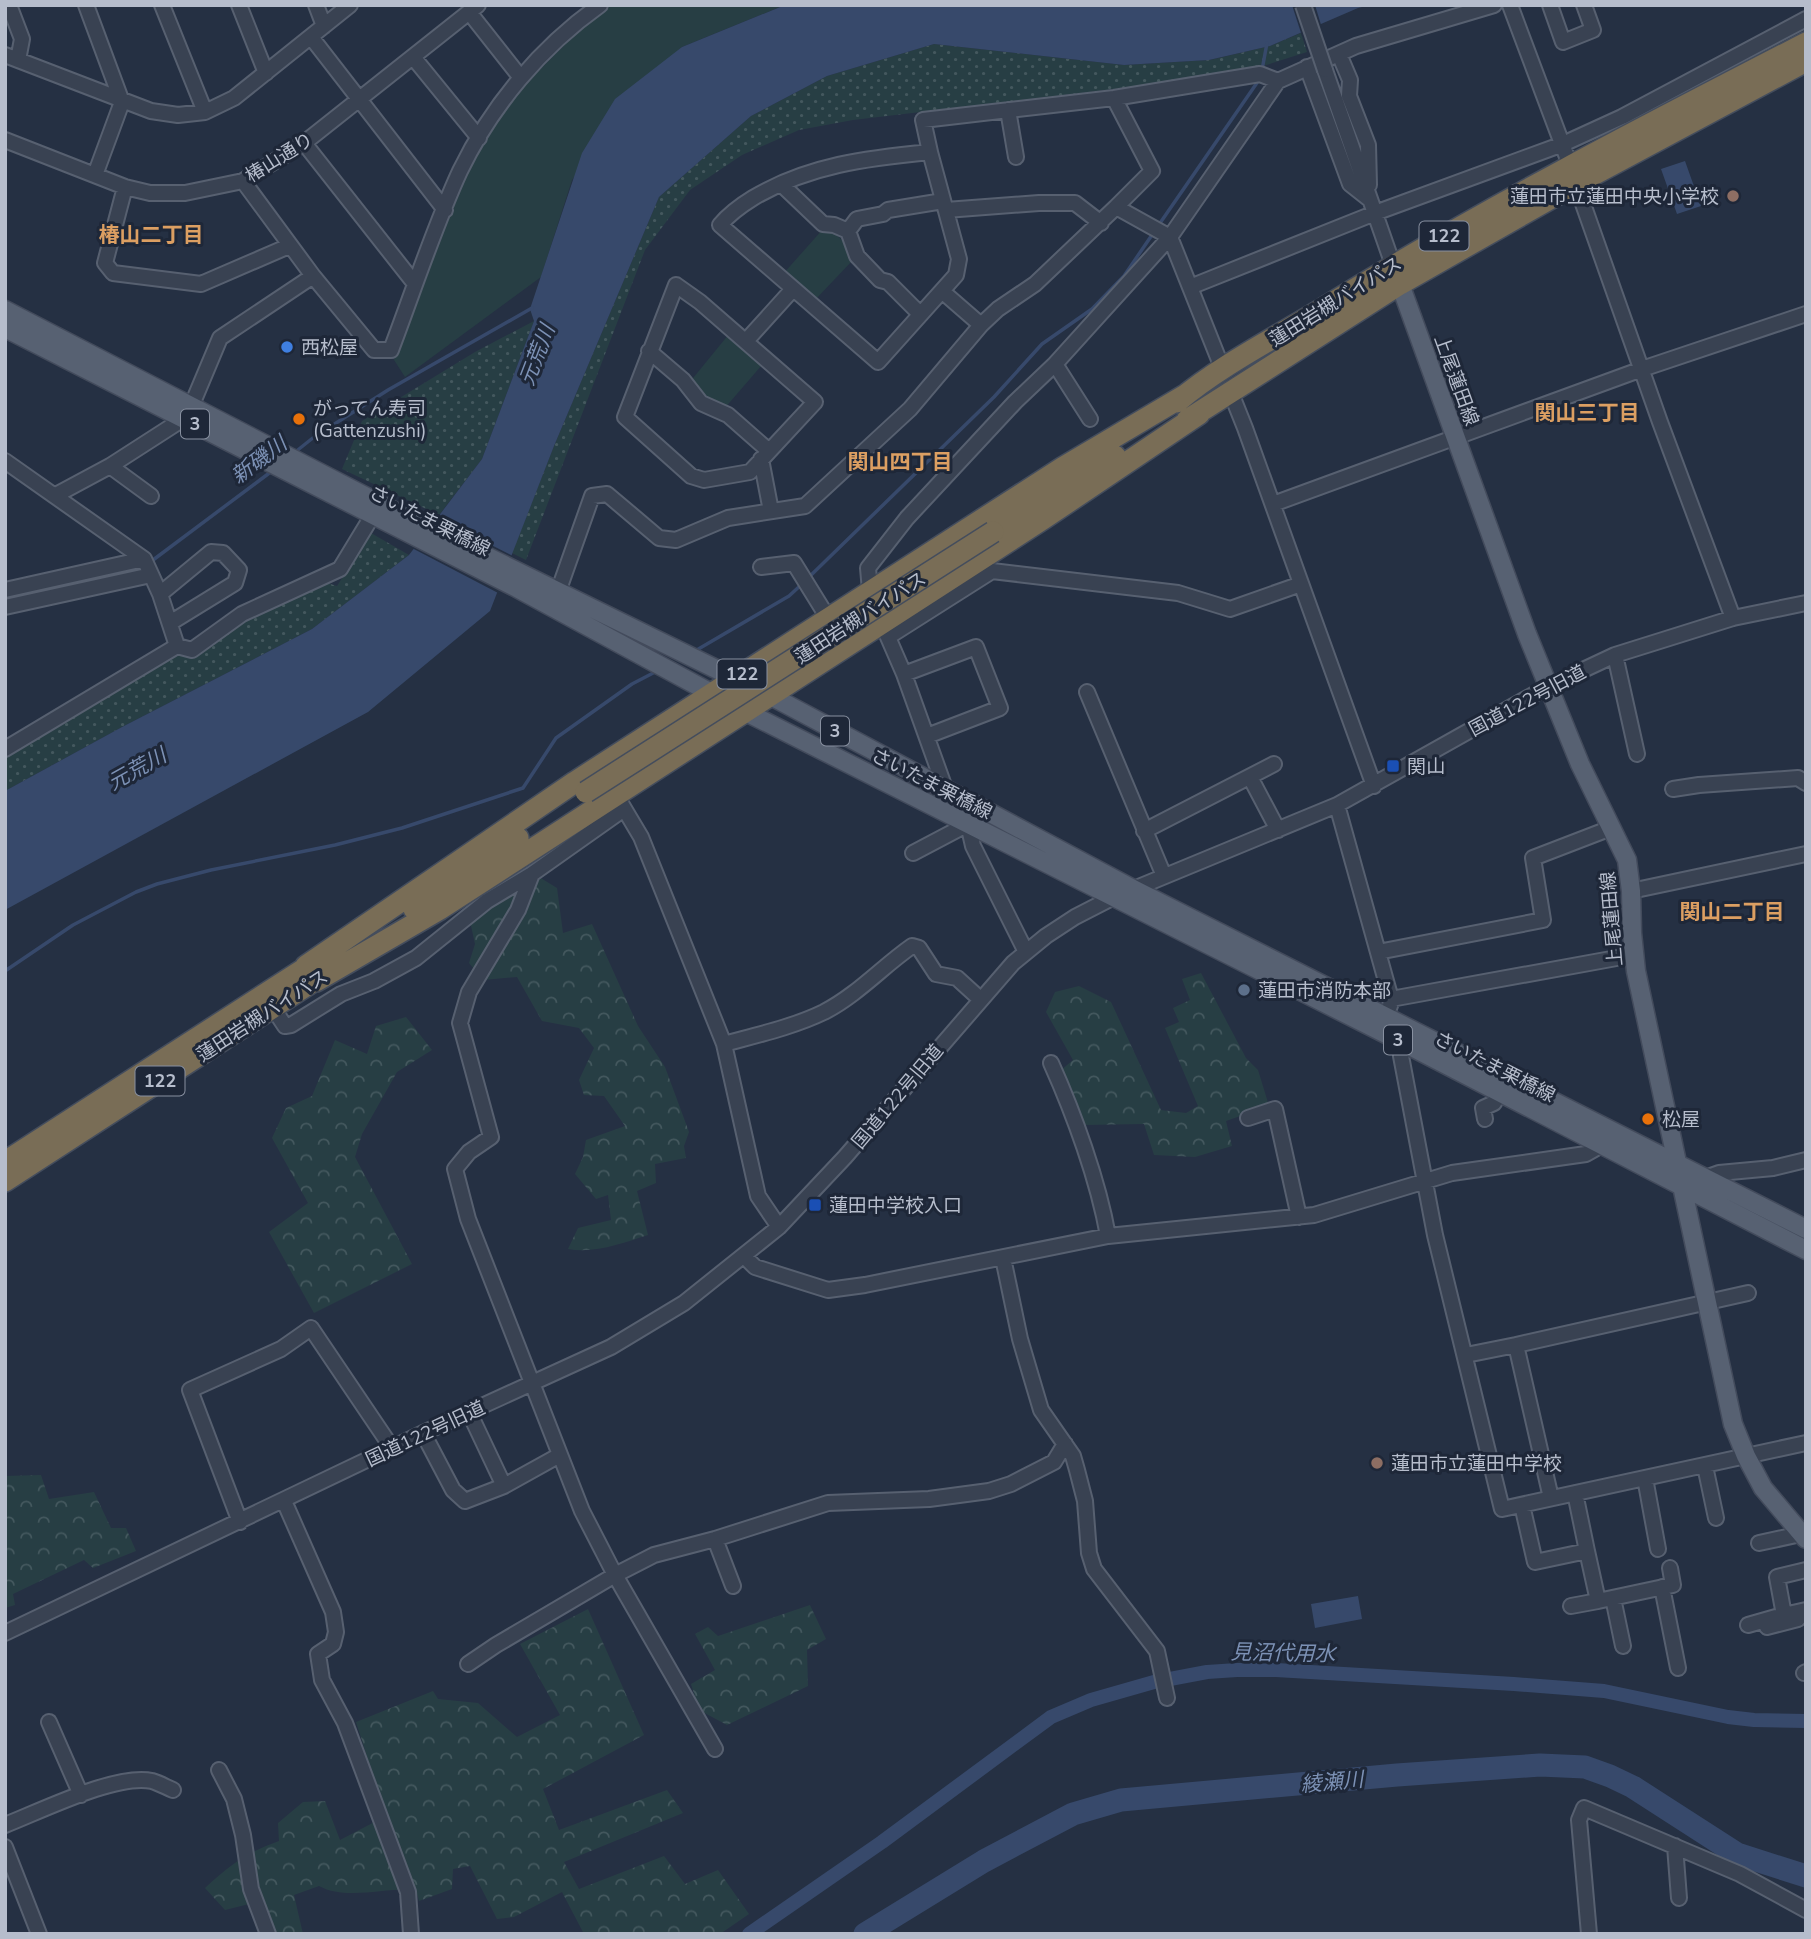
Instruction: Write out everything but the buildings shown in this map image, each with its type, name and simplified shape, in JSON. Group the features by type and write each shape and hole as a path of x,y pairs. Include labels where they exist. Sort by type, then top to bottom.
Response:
{"highway":[{"name":"蓮田岩槻バイパス","path":"1102,463 1187,394 1223,370 1806,43"},
{"name":"蓮田岩槻バイパス","path":"1573,175 1806,61"},
{"name":"蓮田岩槻バイパス","path":"5,1162 311,974 586,792 1102,463 1199,414 1397,274"},
{"name":"122","path":"311,974 472,851 1062,468 1187,394"},
{"name":"122","path":"311,974 440,909 620,802 746,712 885,630 1199,414"},
{"name":"蓮田岩槻バイパス","path":"5,1181 273,1008 311,974"}],"main road":[{"name":"上尾蓮田線","path":"1397,274 1527,634 1567,733 1627,860 1633,955 1708,1303 1718,1364 1733,1424 1745,1456 1763,1488 1802,1530"},
{"name":"さいたま栗橋線","path":"5,310 187,413"},
{"name":"さいたま栗橋線","path":"5,328 187,413 520,582 711,694 1404,1043 1806,1250"},
{"name":"さいたま栗橋線","path":"520,582 558,592 771,696 1133,889 1806,1229"}],"street":[{"path":"9,5 22,39 12,57 122,102 151,111 178,115 205,112 234,98 350,5"},
{"path":"86,5 122,102 95,175"},
{"path":"162,5 205,112"},
{"path":"239,5 265,73"},
{"path":"316,5 324,26"},
{"path":"243,181 289,246 373,350 391,350 460,171 479,138 521,78 577,22 600,5"},
{"path":"1303,5 1397,274"},
{"path":"870,591 868,568 907,518 1015,402 1055,364 1170,237 1278,81 1356,46 1494,5"},
{"path":"1510,5 1563,144 1733,618"},
{"path":"1550,5 1563,42 1593,30 1584,5"},
{"path":"473,8 521,78"},
{"name":"椿山通り","path":"5,140 125,187 150,193 185,193 243,181 304,143 473,8"},
{"path":"1190,288 1372,206 1563,144 1622,117 1806,19"},
{"path":"311,37 445,210"},
{"path":"1339,54 1350,80 1349,96 1367,145 1372,206"},
{"path":"413,57 479,138"},
{"path":"1307,67 1350,184 1372,206"},
{"path":"930,152 862,159 815,170 781,184 730,213 720,225 878,362 943,292 956,275 959,259 923,120 1114,98 1260,74 1278,81"},
{"path":"558,592 592,496 607,494 659,538 676,540 728,519 805,506 910,409 981,325 998,309 1035,284 1152,171 1114,98"},
{"path":"1008,110 1016,157"},
{"path":"304,143 415,284"},
{"path":"781,184 823,224 848,231 857,256 920,314"},
{"path":"125,187 105,263 113,273 201,284 289,246"},
{"path":"848,231 857,219 883,214 888,210 944,205 1075,203 1101,223"},
{"path":"1116,207 1170,237 1223,370"},
{"path":"56,495 110,466 187,413 220,338 313,276"},
{"path":"676,285 746,341 815,402 750,472 704,480 691,476 625,417 676,285"},
{"path":"746,341 793,289"},
{"path":"943,292 981,325"},
{"path":"1273,504 1642,369 1806,314"},
{"path":"649,351 683,380 701,403 728,415 765,455 771,511"},
{"path":"1055,364 1090,419"},
{"path":"1231,393 1374,786"},
{"path":"6,462 144,559 160,594 177,646"},
{"path":"110,466 151,496"},
{"path":"5,749 177,646 192,650 242,614 340,569 382,512"},
{"path":"160,594 212,552 223,552 239,570 235,583 170,623"},
{"path":"5,590 144,559"},
{"path":"761,567 794,563 828,618"},
{"path":"946,791 904,674 885,630 992,570 1178,593 1230,609 1301,584"},
{"path":"5,607 151,575"},
{"name":"国道122号旧道","path":"5,1633 423,1433 611,1347 695,1296 779,1227 845,1157 980,999 1026,952 1075,917 1133,889 1337,805 1549,686 1615,655 1733,618 1806,603"},
{"path":"904,674 976,647 1000,708 927,736"},
{"path":"1615,655 1637,754"},
{"path":"1087,692 1164,876"},
{"path":"1144,831 1274,764"},
{"path":"1250,777 1278,830"},
{"path":"1673,789 1798,778 1806,783"},
{"path":"273,1008 285,1026 291,1025 341,994 374,981 416,958 487,901 532,874 620,802 641,837 724,1044 758,1196 779,1227"},
{"path":"1337,805 1391,999 1388,1017"},
{"path":"913,853 968,824 973,846 1026,952"},
{"path":"1378,952 1544,920 1533,858 1611,828"},
{"path":"1631,891 1806,854"},
{"path":"532,874 518,910 469,992 460,1023 491,1137 469,1152 454,1169 468,1219 515,1335 558,1456 582,1511 615,1575 715,1749"},
{"path":"724,1044 798,1023 823,1012 877,976 912,946 919,948 936,974 957,978 980,999"},
{"path":"1391,999 1633,955"},
{"path":"1404,1043 1401,1056 1435,1235 1502,1509 1806,1443"},
{"path":"1051,1063 1066,1097 1102,1206 1108,1236"},
{"path":"1485,1119 1483,1108 1494,1103 1500,1092"},
{"path":"1248,1118 1275,1109 1299,1217"},
{"path":"744,1256 755,1266 828,1290 1108,1236 1299,1217 1424,1181 1482,1168 1586,1154 1602,1145"},
{"path":"1683,1186 1731,1171 1773,1168 1806,1160"},
{"path":"1003,1258 1020,1339 1041,1410 1073,1456 1085,1501 1087,1542 1094,1569 1157,1651 1166,1694"},
{"path":"1466,1355 1748,1293"},
{"path":"240,1522 190,1390 281,1349 311,1328 392,1448"},
{"path":"1517,1345 1551,1498"},
{"path":"469,1412 504,1486"},
{"path":"423,1433 453,1490 465,1501 504,1486 558,1456"},
{"path":"468,1664 615,1575 654,1555 715,1539 828,1503 929,1499 989,1491 1011,1485 1054,1462 1065,1444"},
{"path":"1705,1466 1716,1518"},
{"path":"1645,1478 1658,1549"},
{"path":"1575,1493 1598,1601"},
{"path":"284,1501 333,1612 336,1632 333,1644 318,1654 322,1680 345,1723 408,1892 411,1934"},
{"path":"1522,1505 1535,1562 1587,1551"},
{"path":"1759,1544 1802,1530"},
{"path":"715,1539 733,1586"},
{"path":"1572,1606 1673,1585 1670,1568"},
{"path":"1784,1615 1777,1577 1806,1570"},
{"path":"1662,1587 1678,1668"},
{"path":"1614,1598 1623,1646"},
{"path":"1748,1625 1806,1609"},
{"path":"1767,1627 1806,1617"},
{"path":"49,1722 81,1796"},
{"path":"219,1770 234,1799 243,1835 251,1889 268,1934"},
{"path":"5,1825 107,1785 138,1780 153,1782 173,1790"},
{"path":"1589,1934 1579,1820 1584,1808 1740,1874 1806,1910"},
{"path":"1675,1846 1679,1898"},
{"path":"5,1847 38,1934"}],"green space":[{"path":"612,5 785,5 682,47 572,180 541,277 405,377 394,360 441,230 470,166 516,93 591,19"},
{"path":"1301,33 1307,52 1260,67 1174,82 853,120 799,130 742,155 690,190 645,250 526,560 512,553 659,197 751,116 827,76 934,44 1124,65 1210,60 1270,46"},
{"path":"823,229 842,240 853,260 814,301 783,274"},
{"path":"534,321 482,459 439,515 342,469 362,421 475,352"},
{"path":"729,334 762,365 724,409 715,406 689,383"},
{"path":"371,533 409,555 312,629 5,791 5,756 174,655 195,654 243,619 324,582 337,586"},
{"path":"539,877 557,888 563,933 592,924 638,1026 665,1067 689,1132 684,1146 686,1158 655,1164 656,1183 637,1191 648,1235 598,1249 568,1249 578,1228 611,1220 608,1195 596,1199 575,1174 583,1157 586,1140 625,1126 604,1096 584,1095 579,1080 594,1048 579,1028 542,1021 517,977 483,980 469,963 475,944 470,921 492,904"},
{"path":"1201,973 1246,1058 1258,1070 1269,1106 1226,1121 1232,1146 1195,1157 1154,1155 1144,1124 1083,1125 1060,1071 1073,1060 1046,1012 1055,992 1079,986 1111,1002 1161,1110 1186,1113 1198,1106 1165,1028 1179,1022 1173,1008 1190,1000 1182,979"},
{"path":"406,1017 432,1050 397,1072 362,1134 355,1157 412,1264 314,1313 269,1232 308,1203 272,1138 286,1108 312,1096 335,1040 367,1054 376,1026"},
{"path":"41,1475 49,1499 94,1492 111,1528 126,1528 136,1551 93,1568 84,1560 13,1594 15,1605 5,1608 5,1476"},
{"path":"810,1605 826,1639 807,1650 808,1686 727,1725 699,1710 691,1684 715,1670 695,1634 708,1627 718,1636"},
{"path":"588,1609 644,1735 543,1789 559,1830 667,1790 683,1813 564,1862 579,1889 664,1856 685,1884 718,1870 749,1914 720,1934 584,1934 562,1892 514,1917 497,1919 470,1866 453,1869 452,1889 419,1901 416,1890 342,1893 319,1886 294,1895 303,1934 260,1934 249,1904 225,1910 205,1888 239,1860 279,1841 278,1823 303,1802 325,1801 340,1840 386,1816 356,1722 433,1691 438,1699 478,1703 517,1737 560,1715 520,1644"}],"water":[{"name":"元荒川","path":"785,5 1370,5 1270,46 1209,60 1124,65 934,44 827,76 751,116 659,197 554,446 490,611 368,712 5,910 5,791 312,629 409,555 482,459 534,321 530,309 582,153 615,99 682,47"},
{"path":"1685,161 1701,206 1677,214 1661,169"},
{"path":"1358,1596 1362,1619 1315,1628 1311,1604"}],"pier":[{"path":"1292,5 1315,5 1322,28 1302,36"},
{"path":"434,516 515,557 500,594 410,547"}],"waterway":[{"path":"1262,70 1267,43"},
{"path":"1158,226 1261,77"},
{"path":"807,579 994,397 1042,344 1092,309 1124,276 1154,232"},
{"name":"新磯川","path":"294,453 314,437 388,390 532,308"},
{"name":"新磯川","path":"149,563 272,471"},
{"name":"新磯川","path":"5,599 143,567"},
{"path":"695,651 789,596 801,585"},
{"path":"5,971 73,925 157,884 402,828 523,788 556,738 632,684 657,671"},
{"name":"見沼代用水","path":"749,1934 882,1842 1051,1717 1091,1700 1154,1682 1207,1672 1276,1670 1514,1684 1604,1691 1728,1717 1806,1721"},
{"name":"綾瀬川","path":"865,1934 984,1861 1073,1814 1121,1800 1540,1765 1585,1767 1610,1776 1633,1787 1737,1854 1806,1876"}],"place":[{"name":"蓮田市立蓮田中央小学校","path":"1733,196"},
{"name":"西松屋","path":"287,347"},
{"name":"がってん寿司 (Gattenzushi)","path":"299,419"},
{"name":"関山","path":"1393,766"},
{"name":"蓮田市消防本部","path":"1244,990"},
{"name":"松屋","path":"1648,1119"},
{"name":"蓮田中学校入口","path":"815,1205"},
{"name":"蓮田市立蓮田中学校","path":"1377,1463"}],"district":[{"name":"椿山二丁目","path":"151,235"},
{"name":"関山三丁目","path":"1587,413"},
{"name":"関山四丁目","path":"900,462"},
{"name":"関山二丁目","path":"1732,912"}]}
